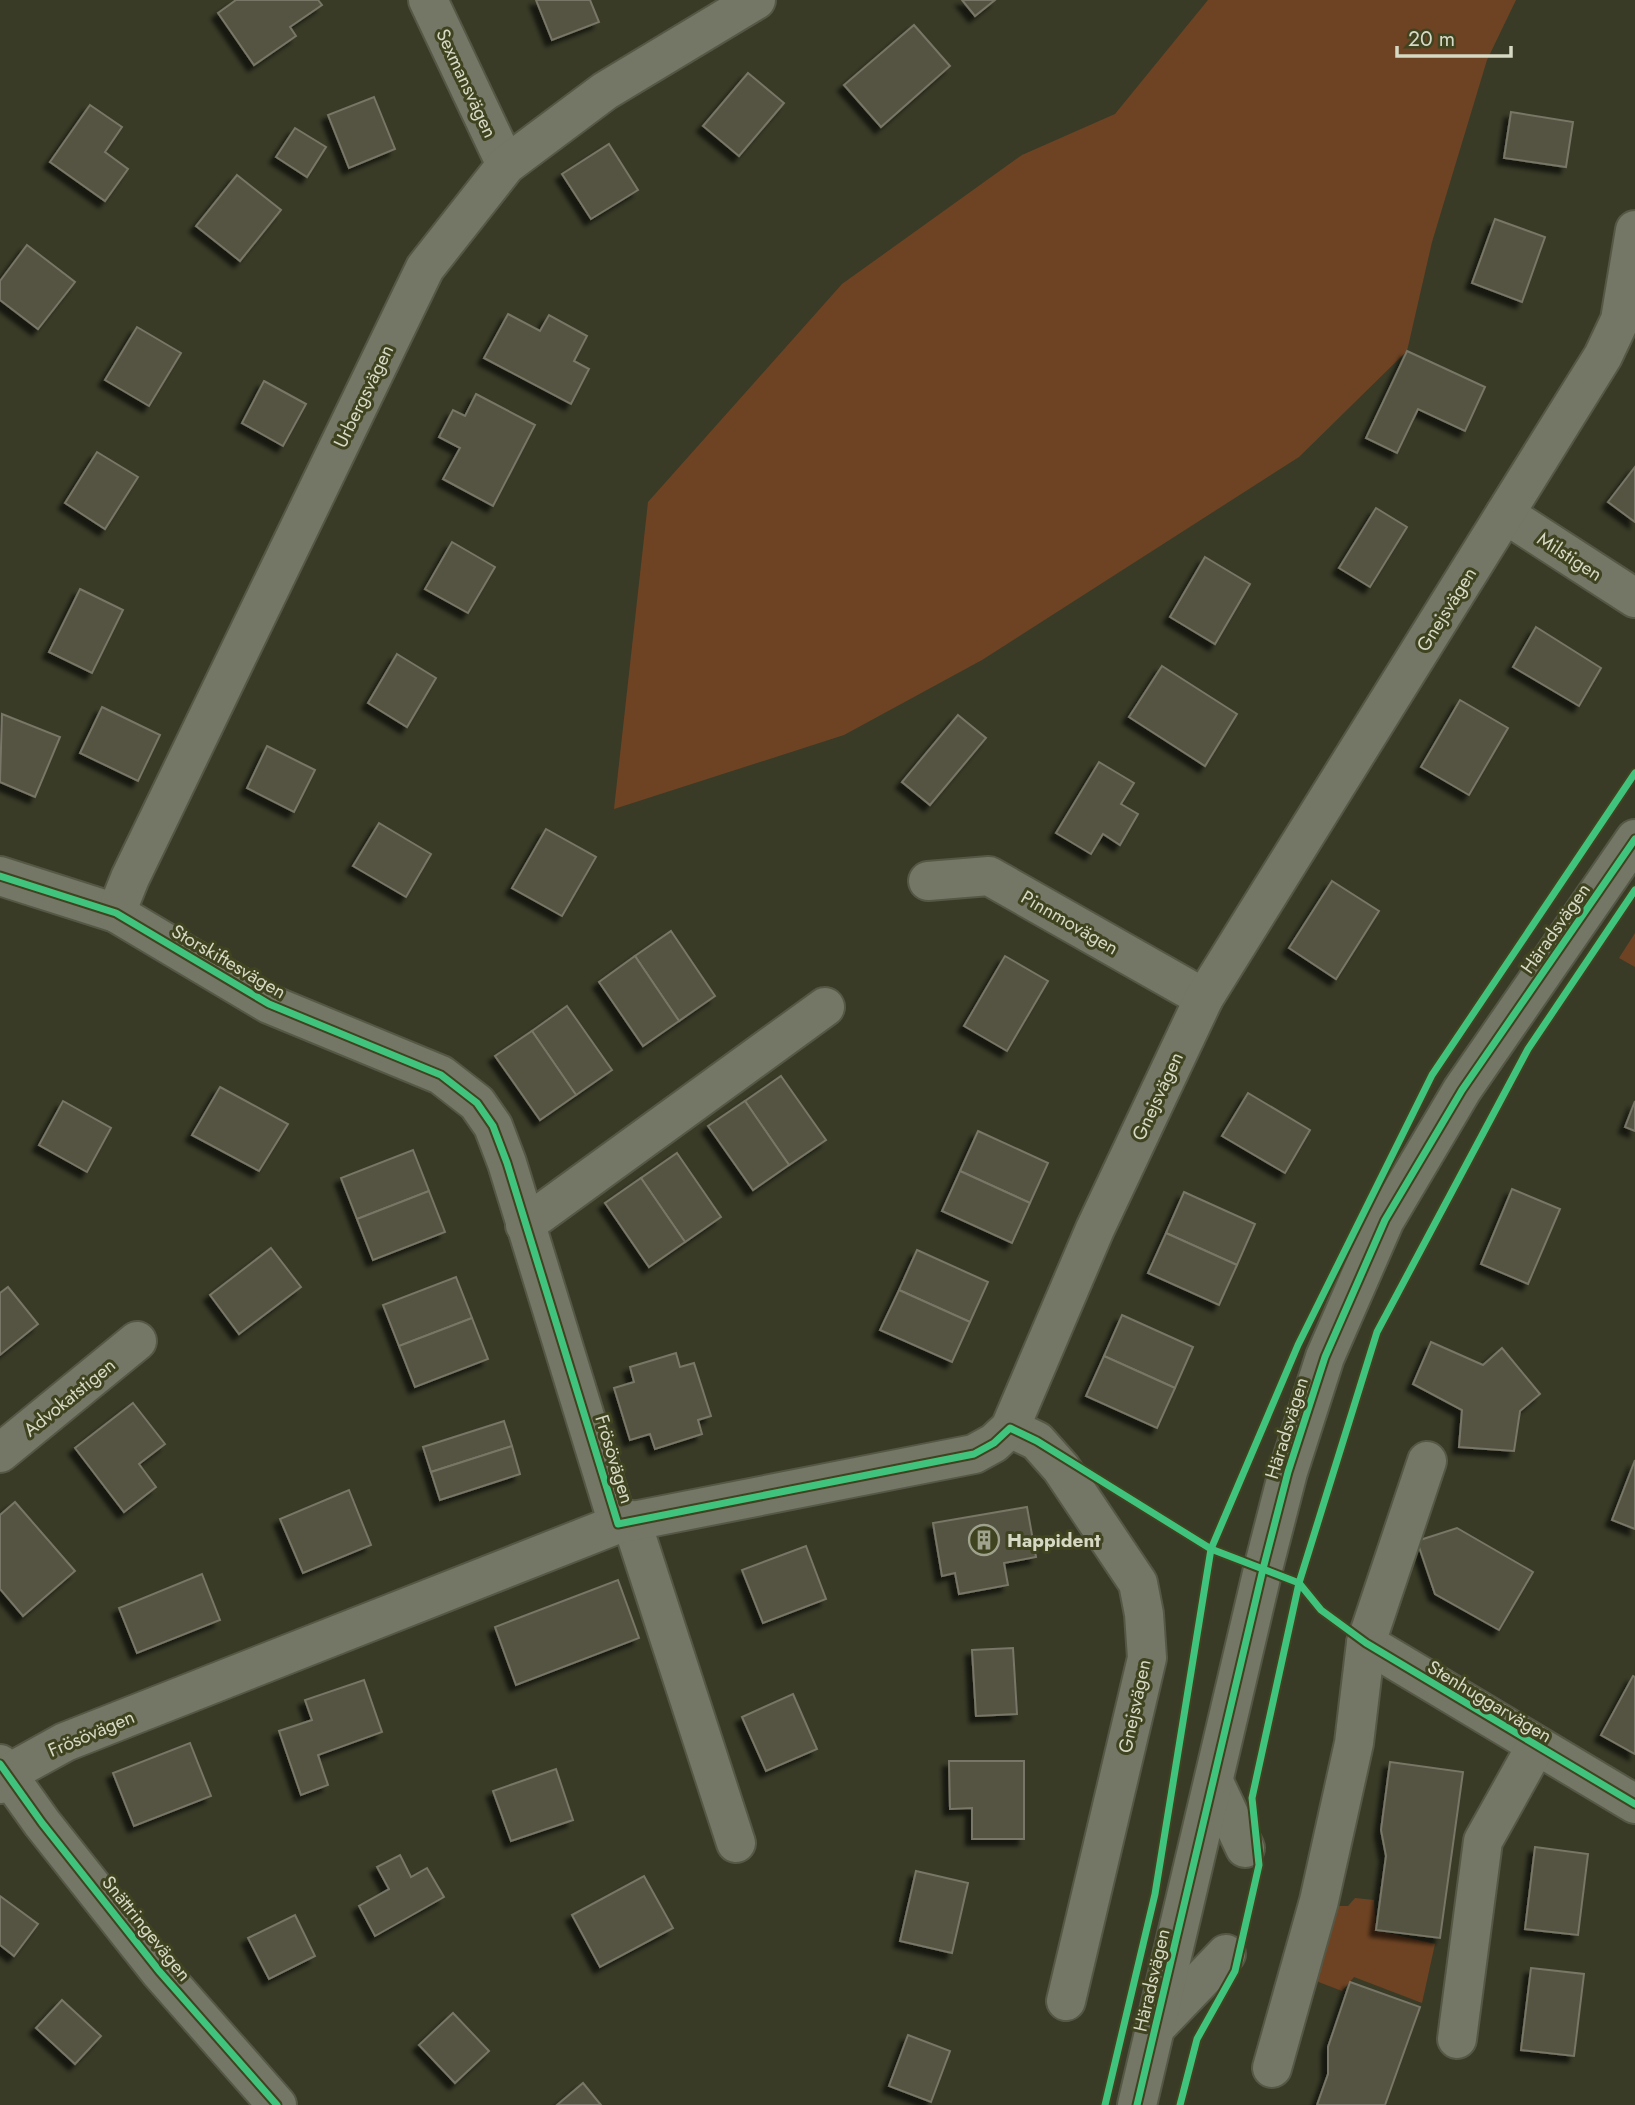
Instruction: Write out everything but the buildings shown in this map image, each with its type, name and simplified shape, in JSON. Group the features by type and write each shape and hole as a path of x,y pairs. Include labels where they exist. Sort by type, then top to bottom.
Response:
{"street":[{"name":"Sexmansvägen","path":"428,0 506,165"},
{"name":"Urbergsvägen","path":"116,914 135,866 425,268 506,165 605,90 756,0"},
{"name":"Gnejsvägen","path":"1066,2001 1147,1658 1144,1614 1138,1583 1061,1468 1037,1441 1010,1428 1095,1228 1204,998 1591,376 1620,320 1635,230"},
{"name":"Milstigen","path":"1505,514 1635,598"},
{"name":"Häradsvägen","path":"1137,2103 1288,1472 1325,1357 1385,1220 1462,1090 1635,839"},
{"name":"Storskiftesvägen","path":"0,876 116,914 269,1004 441,1075"},
{"name":"Pinnmovägen","path":"929,881 989,876 1204,998"},
{"path":"525,1226 825,1007"},
{"name":"Frösövägen","path":"441,1075 477,1103 493,1126 625,1522"},
{"name":"Advokatstigen","path":"0,1453 137,1341"},
{"name":"Frösövägen","path":"3,1774 65,1742 625,1522 974,1454 994,1443 1010,1428"},
{"path":"1272,2068 1331,1848 1354,1743 1366,1643 1427,1461"},
{"path":"625,1522 736,1843"},
{"name":"Stenhuggarvägen","path":"1366,1643 1635,1804"},
{"path":"1457,2039 1483,1841 1536,1746"},
{"name":"Snättringevägen","path":"3,1774 160,1972 277,2105"},
{"path":"1214,1782 1245,1848"},
{"path":"1156,2028 1226,1954"}],"shaded area":[{"path":"1208,0 1516,0 1487,60 1432,242 1407,351 1299,457 982,660 844,735 614,809 648,502 842,284 1022,155 1115,114"},
{"path":"1635,933 1635,967 1619,958"},
{"path":"1355,1898 1374,1900 1376,1930 1435,1944 1422,2003 1354,1977 1342,1991 1316,1981 1333,1906 1348,1906"}],"cycle path":[{"path":"1105,2105 1155,1894 1211,1549 1298,1345 1432,1075 1635,773"},
{"path":"1137,2105 1263,1569 1288,1472 1325,1357 1385,1220 1462,1090 1635,839"},
{"path":"0,876 116,913 269,1004 441,1075 477,1103 493,1126 507,1163 618,1524 974,1454 994,1443 1010,1428 1037,1441 1211,1549 1299,1583 1321,1610 1366,1643 1635,1804"},
{"path":"1180,2105 1197,2039 1235,1971 1259,1865 1252,1798 1299,1583 1377,1332 1528,1049 1635,890"},
{"path":"0,1764 42,1823 160,1972 277,2105"}],"place":[{"name":"Happident","path":"984,1540"}]}
